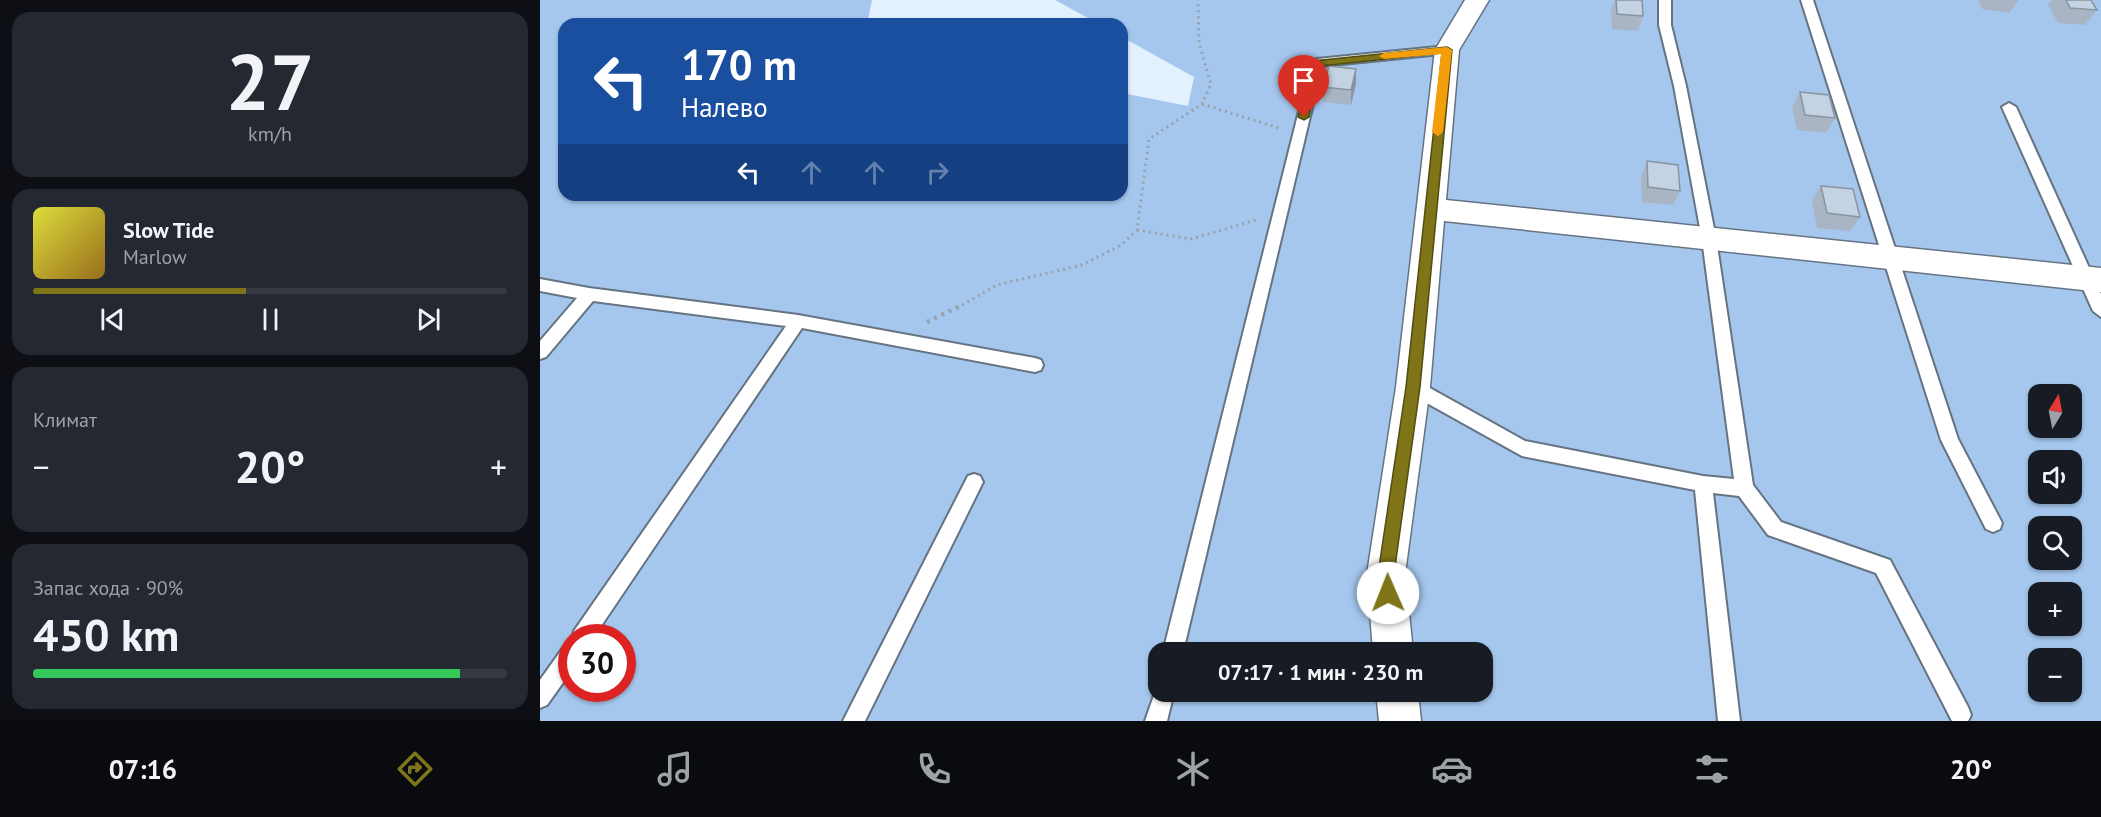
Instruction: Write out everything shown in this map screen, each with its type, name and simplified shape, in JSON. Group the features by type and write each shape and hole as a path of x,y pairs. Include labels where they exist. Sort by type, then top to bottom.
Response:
{"street":[{"path":"1393,642 1386,574 1413,387 1429,209 1447,50 1477,0"},
{"path":"1429,209 2094,279"},
{"path":"1398,702 1400,721"}],"lane":[{"path":"1665,0 1665,25 1680,86 1708,239 1744,488 1775,529 1883,566 1960,715"},
{"path":"1807,0 1888,257 1950,440 1993,523"},
{"path":"1175,642 1317,63 1447,50"},
{"path":"2009,107 2094,279 2101,311"},
{"path":"540,285 589,294 798,321 1035,365"},
{"path":"540,352 589,294"},
{"path":"591,624 798,321"},
{"path":"1413,387 1522,448 1703,484 1744,488"},
{"path":"854,721 974,482"},
{"path":"1703,484 1730,721"},
{"path":"540,698 558,672"},
{"path":"1156,721 1161,702"}],"path":[{"path":"880,336 939,318 997,285 1082,265 1121,245 1137,230 1149,139 1202,104 1211,84 1202,62 1196,15 1198,0"},
{"path":"1202,104 1299,135"},
{"path":"1137,230 1191,239 1281,212"}],"shaded area":[{"path":"540,0 872,0 868,18 558,18 558,201 1128,201 1128,94 1188,106 1194,77 1128,40 1128,18 1088,18 1055,0 2101,0 2101,721 540,721"}],"building":[{"path":"1616,0 1642,0 1643,16 1617,14"},
{"path":"2066,0 2091,0 2097,10 2070,8"},
{"path":"1329,66 1356,69 1351,90 1323,87"},
{"path":"1800,92 1829,95 1835,118 1805,115"},
{"path":"1647,161 1678,165 1680,191 1648,187"},
{"path":"1821,186 1853,189 1860,217 1827,213"}],"slow traffic":[{"path":"1384,56 1447,50 1438,132"}],"route":[{"path":"1304,117 1317,63 1447,50 1429,209 1413,387 1386,574 1388,593"}]}
